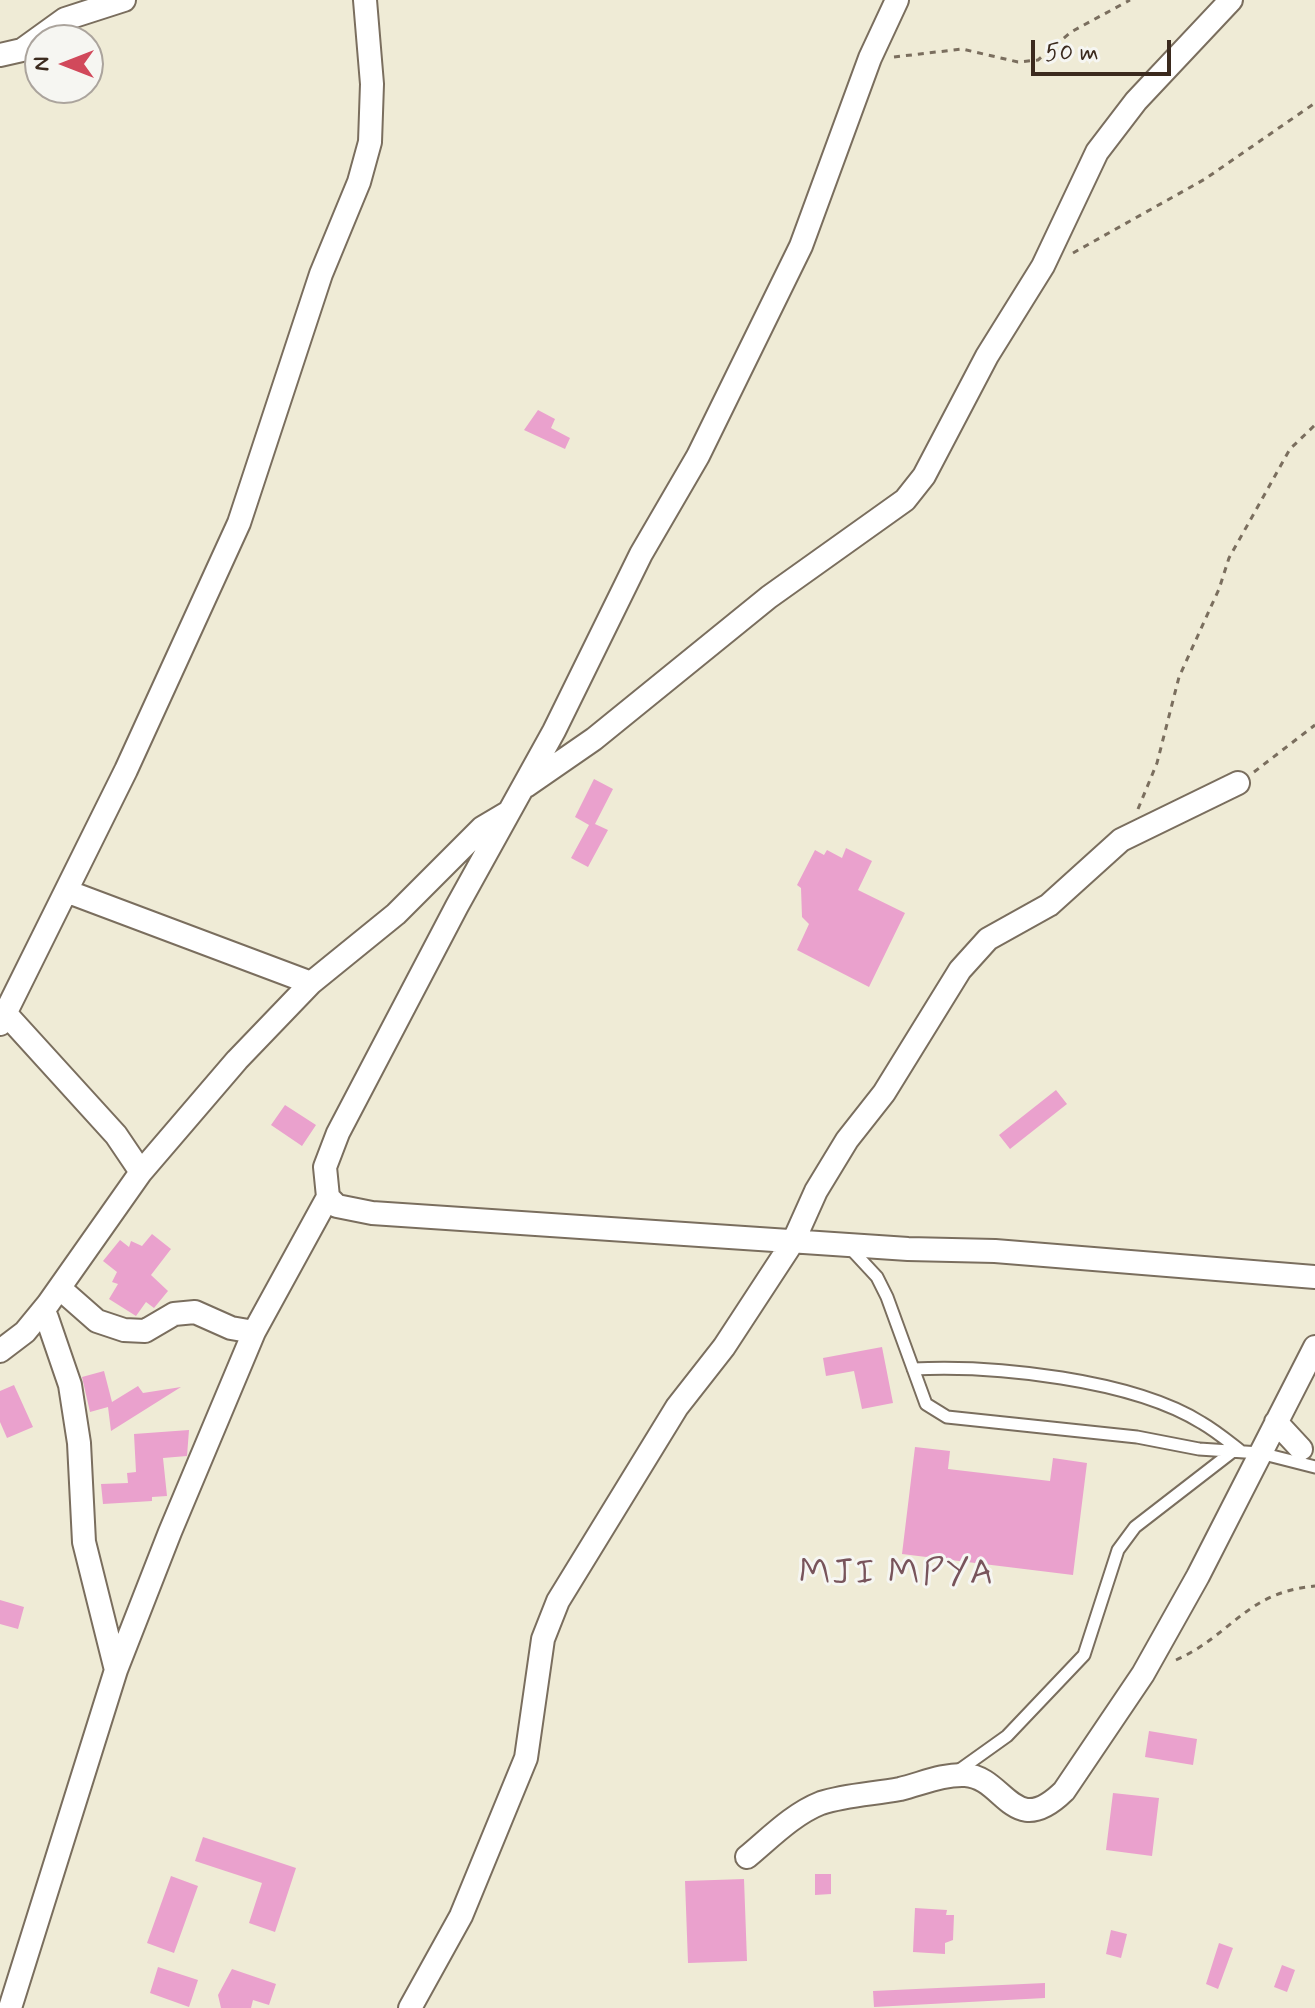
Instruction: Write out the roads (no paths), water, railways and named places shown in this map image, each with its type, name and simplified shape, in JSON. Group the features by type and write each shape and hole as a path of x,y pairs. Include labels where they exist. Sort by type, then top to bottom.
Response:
{"street":[{"path":"0,55 22,50 65,19 124,0"},
{"path":"141,1172 116,1135 2,1018 126,770 239,523 321,274 359,182 370,142 372,84 365,0"},
{"path":"897,0 870,58 801,246 698,456 641,554 522,789 338,1133 325,1167 324,1182 328,1197 337,1206 372,1213 847,1245 995,1251 1311,1281"},
{"path":"522,789 594,739 769,597 905,500 924,476 987,356 1043,266 1097,152 1136,101 1231,0"},
{"path":"410,2008 461,1916 526,1758 543,1639 558,1601 677,1407 724,1347 794,1240 816,1191 847,1140 884,1093 960,970 988,939 1049,905 1121,840 1238,783"},
{"path":"0,1351 25,1332 141,1172 237,1060 311,983 396,914 482,828 510,811"},
{"path":"66,891 311,983"},
{"path":"10,2008 116,1670 170,1532 254,1332 328,1197"},
{"path":"0,1368 24,1351 64,1292 81,1256"},
{"path":"64,1292 97,1321 124,1330 145,1331 174,1314 195,1312 231,1328 254,1332"},
{"path":"47,1318 70,1385 79,1443 84,1542 116,1670"},
{"path":"747,1857 789,1821 819,1804 951,1775 985,1780 1011,1806 1024,1809 1053,1802 1143,1674 1198,1576 1245,1452 1276,1422 1315,1347"},
{"path":"1276,1422 1301,1449"}],"lane":[{"path":"847,1245 877,1277 926,1404 947,1417 1137,1437 1199,1449 1245,1452 1315,1467"},
{"path":"913,1369 956,1367 1076,1381 1175,1409 1201,1422 1245,1452"},
{"path":"951,1775 1007,1736 1084,1655 1118,1550 1135,1527 1245,1452"}],"district":[{"name":"MJI MPYA","path":"897,1575"}]}
